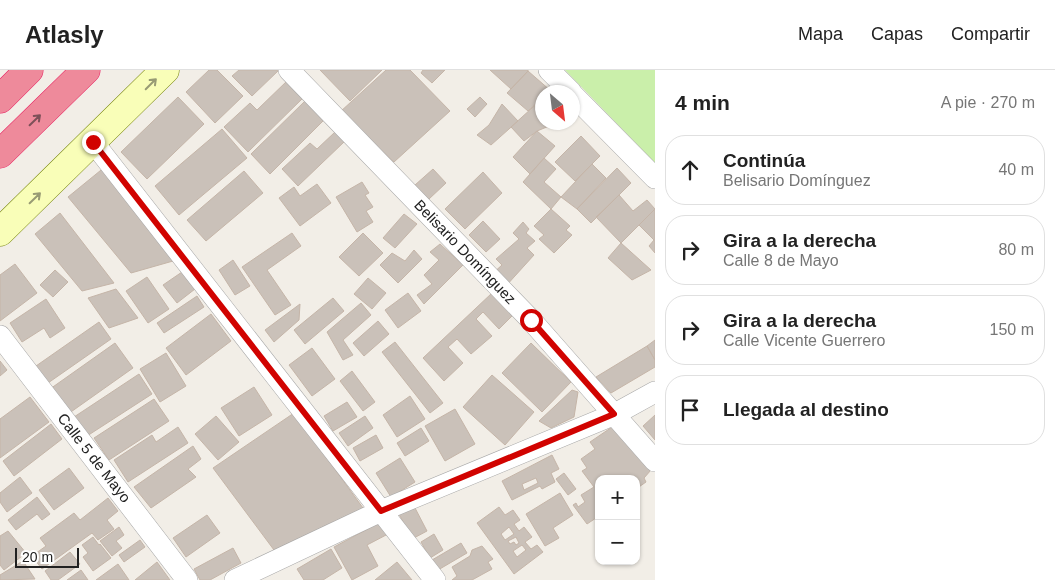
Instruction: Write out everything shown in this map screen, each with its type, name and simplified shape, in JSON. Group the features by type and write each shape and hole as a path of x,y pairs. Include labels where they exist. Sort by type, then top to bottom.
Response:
{"highway":[{"path":"0,99 29,70"},
{"path":"0,154 86,70"}],"main road":[{"path":"0,232 165,70"}],"street":[{"name":"Belisario Domínguez","path":"289,70 531,320 655,461"},
{"path":"549,70 564,85"},
{"path":"580,101 655,178"},
{"path":"93,142 435,580"},
{"name":"Calle 5 de Mayo","path":"0,336 187,580"},
{"path":"235,580 381,511 614,414 655,392"}],"green space":[{"path":"565,70 655,70 655,163 580,85"}],"building":[{"path":"209,70 217,70 243,96 215,123 186,92"},
{"path":"239,70 279,70 252,96 232,76"},
{"path":"320,70 382,70 350,101"},
{"path":"386,70 410,70 450,111 394,162 340,112"},
{"path":"423,70 445,70 432,83 421,73"},
{"path":"490,70 528,70 528,71 511,89"},
{"path":"528,71 544,85 535,85 535,104 528,111 507,93"},
{"path":"288,80 304,97 248,152 224,127 250,103 257,110"},
{"path":"178,97 204,124 147,179 121,152"},
{"path":"480,97 487,104 475,117 467,109"},
{"path":"305,101 324,120 270,174 251,154"},
{"path":"502,104 518,121 491,145 477,135 489,125"},
{"path":"535,105 535,130 539,130 524,141 511,127"},
{"path":"222,129 247,158 179,215 155,186"},
{"path":"537,131 555,146 530,174 513,157"},
{"path":"335,132 344,142 298,186 282,169 310,143 317,149"},
{"path":"581,136 600,156 575,181 555,162"},
{"path":"544,158 556,169 544,182 561,197 551,209 523,182"},
{"path":"592,164 606,178 577,209 561,197"},
{"path":"106,166 180,259 131,273 68,197"},
{"path":"617,168 631,183 591,223 577,209"},
{"path":"433,169 446,183 429,199 415,185"},
{"path":"244,171 263,193 206,241 187,220"},
{"path":"483,172 502,193 465,229 445,209"},
{"path":"362,182 369,193 365,195 373,207 366,211 373,222 357,232 336,197"},
{"path":"317,184 331,203 300,226 279,198 294,187 300,196"},
{"path":"619,195 633,211 647,200 655,209 621,243 596,217"},
{"path":"551,209 570,226 566,230 572,235 554,253 539,239 544,235 534,226"},
{"path":"655,209 655,253 649,246 654,240 639,225"},
{"path":"60,213 114,283 82,291 35,234"},
{"path":"404,214 417,224 395,248 383,238"},
{"path":"483,221 500,239 486,252 469,235"},
{"path":"523,222 529,229 526,233 535,241 527,248 534,255 505,287 492,274 502,265 496,259 519,239 513,233"},
{"path":"292,233 301,246 267,270 291,305 275,315 242,267"},
{"path":"363,233 383,253 359,276 339,257"},
{"path":"621,243 651,270 632,280 608,258"},
{"path":"440,244 463,265 424,304 417,295 432,284 424,275 439,260 430,252"},
{"path":"414,250 422,259 398,283 380,265 392,253 405,261"},
{"path":"233,260 250,286 235,295 219,270"},
{"path":"15,264 37,293 0,321 0,275"},
{"path":"55,270 68,282 53,297 40,285"},
{"path":"182,272 195,289 177,303 163,285"},
{"path":"147,277 169,309 148,323 126,291"},
{"path":"368,278 386,293 372,309 354,294"},
{"path":"116,289 138,318 109,328 88,298"},
{"path":"408,293 421,311 398,328 385,310"},
{"path":"492,293 513,315 499,329 483,312 476,319 492,336 471,354 457,339 448,347 463,363 444,381 423,358"},
{"path":"197,296 204,307 164,333 157,323"},
{"path":"333,298 344,311 305,344 294,330"},
{"path":"46,299 65,328 50,338 44,328 22,342 10,323"},
{"path":"361,303 371,315 343,340 353,355 343,360 327,332"},
{"path":"300,304 299,320 274,342 265,330"},
{"path":"211,314 231,341 186,375 166,348"},
{"path":"378,321 389,334 364,356 353,343"},
{"path":"99,322 111,339 48,383 36,366"},
{"path":"655,340 655,360 647,346"},
{"path":"395,342 443,403 430,413 382,352"},
{"path":"115,343 133,368 68,414 50,389"},
{"path":"531,343 571,382 542,412 502,373"},
{"path":"647,346 655,360 655,367 611,393 596,377"},
{"path":"312,348 335,379 312,396 289,365"},
{"path":"166,353 186,386 160,402 140,369"},
{"path":"0,361 7,370 0,376"},
{"path":"352,371 375,402 363,411 340,381"},
{"path":"139,374 152,394 87,436 74,417"},
{"path":"492,375 534,412 505,445 463,407"},
{"path":"254,387 272,415 239,436 221,408"},
{"path":"572,390 578,392 574,417 551,428 539,421"},
{"path":"410,396 425,419 397,437 383,415"},
{"path":"30,397 49,422 0,458 0,419"},
{"path":"154,399 169,421 109,460 94,438"},
{"path":"347,402 357,417 333,431 324,416"},
{"path":"455,409 475,444 445,461 425,426"},
{"path":"294,413 363,508 274,550 213,468"},
{"path":"655,415 655,440 643,426"},
{"path":"216,416 239,442 218,460 195,434"},
{"path":"365,416 373,428 348,446 339,433"},
{"path":"618,423 651,470 644,478 646,482 640,486 640,475 595,475 595,519 587,524 573,505 576,503 578,507 585,502 581,495 594,487 582,471 587,468 581,459 595,449 590,442"},
{"path":"51,424 62,439 14,476 3,461"},
{"path":"178,427 188,443 128,482 114,460 152,435 156,442"},
{"path":"421,428 429,441 405,456 397,443"},
{"path":"376,435 383,448 360,461 353,448"},
{"path":"193,446 201,459 188,469 196,477 151,508 134,487"},
{"path":"552,455 559,469 551,473 555,482 542,489 540,486 512,500 502,481","holes":["536,478 538,483 524,490 522,484"]},
{"path":"400,458 415,482 391,497 376,473"},
{"path":"69,468 84,488 54,510 39,490"},
{"path":"564,473 576,489 568,495 556,479"},
{"path":"20,477 32,493 7,512 0,502 0,493"},
{"path":"560,493 573,515 553,528 559,538 545,546 526,514"},
{"path":"37,497 50,514 42,520 37,514 16,530 8,520"},
{"path":"108,498 118,511 107,520 114,529 98,540 92,533 42,569 32,556 46,546 40,538 74,513 80,520"},
{"path":"414,506 427,531 412,539 399,514"},
{"path":"499,507 505,515 513,510 520,520 514,524 519,531 524,527 532,537 525,542 531,549 537,545 543,552 514,574 477,523","holes":["509,527 514,534 505,540 501,534","516,537 519,543 516,545 514,542 510,544 508,541","522,545 526,550 517,557 513,551"]},
{"path":"207,515 220,533 186,557 173,538"},
{"path":"381,522 388,534 367,545 378,566 352,580 334,547"},
{"path":"119,527 124,535 116,541 122,548 112,556 100,541"},
{"path":"8,531 26,553 4,570 0,565 0,536"},
{"path":"434,534 443,550 430,558 421,542"},
{"path":"93,537 111,558 93,571 83,557 88,553 82,545"},
{"path":"140,540 145,547 124,562 119,555"},
{"path":"461,543 467,553 438,570 432,560"},
{"path":"482,546 493,559 488,562 492,569 472,580 452,580 457,576 452,567 470,556 472,550"},
{"path":"233,548 241,563 210,580 200,580 194,569"},
{"path":"331,549 342,568 323,580 304,580 297,569"},
{"path":"70,552 80,564 58,580 51,580 45,571"},
{"path":"23,561 35,579 0,580 0,575"},
{"path":"157,562 170,580 135,580"},
{"path":"397,562 412,580 375,580"},
{"path":"118,564 129,580 96,580"},
{"path":"81,570 88,580 67,580"}],"route":[{"path":"93,142 381,511 614,414 531,320"}]}
